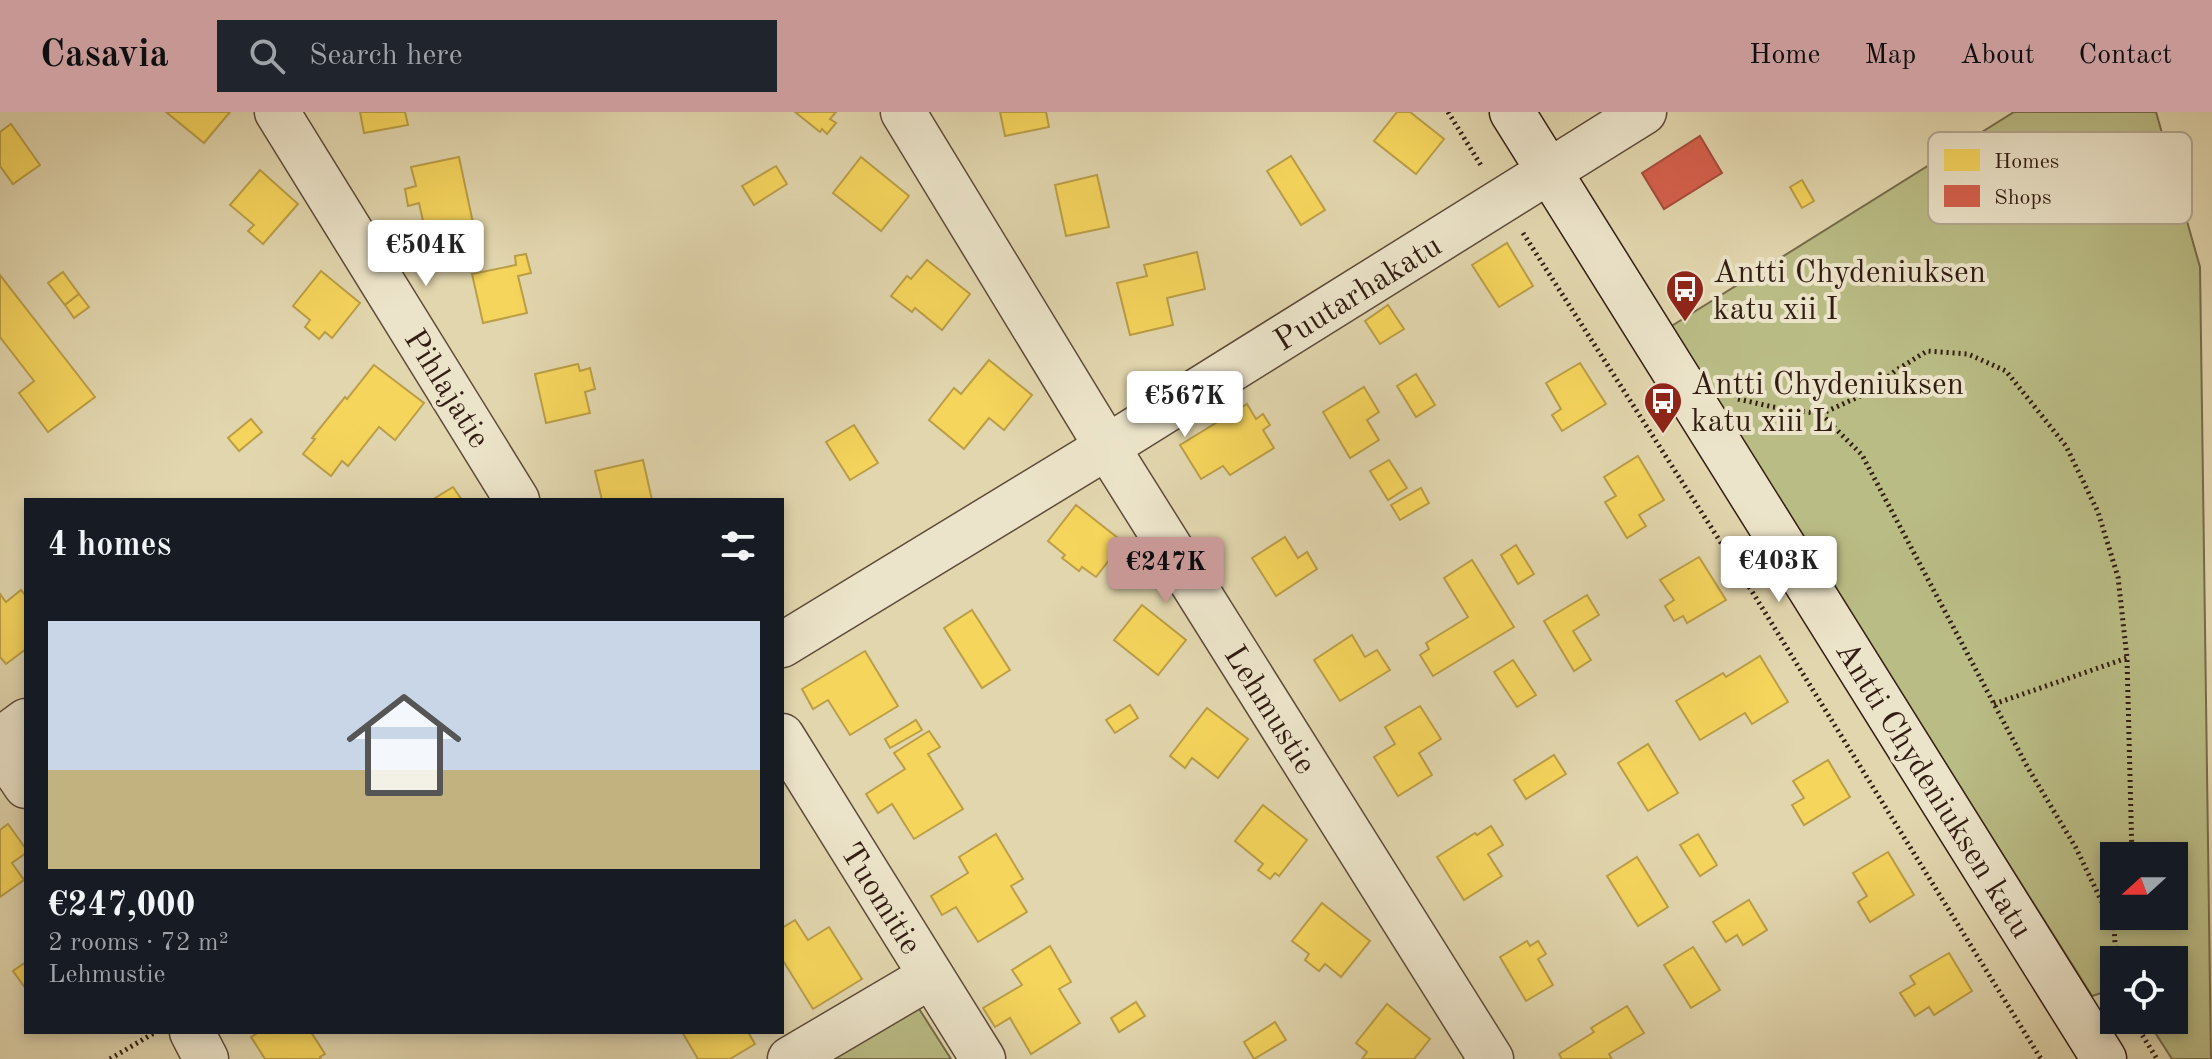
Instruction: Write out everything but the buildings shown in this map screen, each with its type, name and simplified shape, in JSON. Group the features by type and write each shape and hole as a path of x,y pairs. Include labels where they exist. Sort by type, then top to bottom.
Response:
{"street":[{"name":"Pihlajatie","path":"277,112 516,498"},
{"name":"Lehmustie","path":"903,112 1107,447 1491,1059"},
{"name":"Antti Chydeniuksen katu","path":"1512,112 2104,1059"},
{"name":"Puutarhakatu","path":"784,644 1107,447 1644,112"},
{"path":"0,740 24,722"},
{"name":"Tuomitie","path":"784,739 983,1059"},
{"path":"0,748 24,783"},
{"path":"790,1059 931,976"},
{"path":"193,1034 206,1059"}],"path":[{"path":"1448,112 1748,585 2041,1059"},
{"path":"1733,398 1821,414 1869,392 1927,351 1968,354 2006,371 2066,446 2098,512 2118,577 2127,658 2132,842"},
{"path":"1821,414 1862,455 2028,768 2076,848 2100,898"},
{"path":"1994,704 2127,658"},
{"path":"110,1059 152,1034"},
{"path":"2142,1034 2157,1059"}],"green space":[{"path":"2014,112 2156,112 2162,132 1982,132"},
{"path":"1928,166 1928,224 2188,224 2200,267 2211,1059 2172,1059 2156,1034 2188,1034 2188,946 2100,946 2100,993 2092,996 1670,327"},
{"path":"916,1004 951,1059 822,1059"}],"place":[{"name":"Antti Chydeniuksen katu xii I","path":"1685,323"},
{"name":"Antti Chydeniuksen katu xiii L","path":"1663,435"}]}
